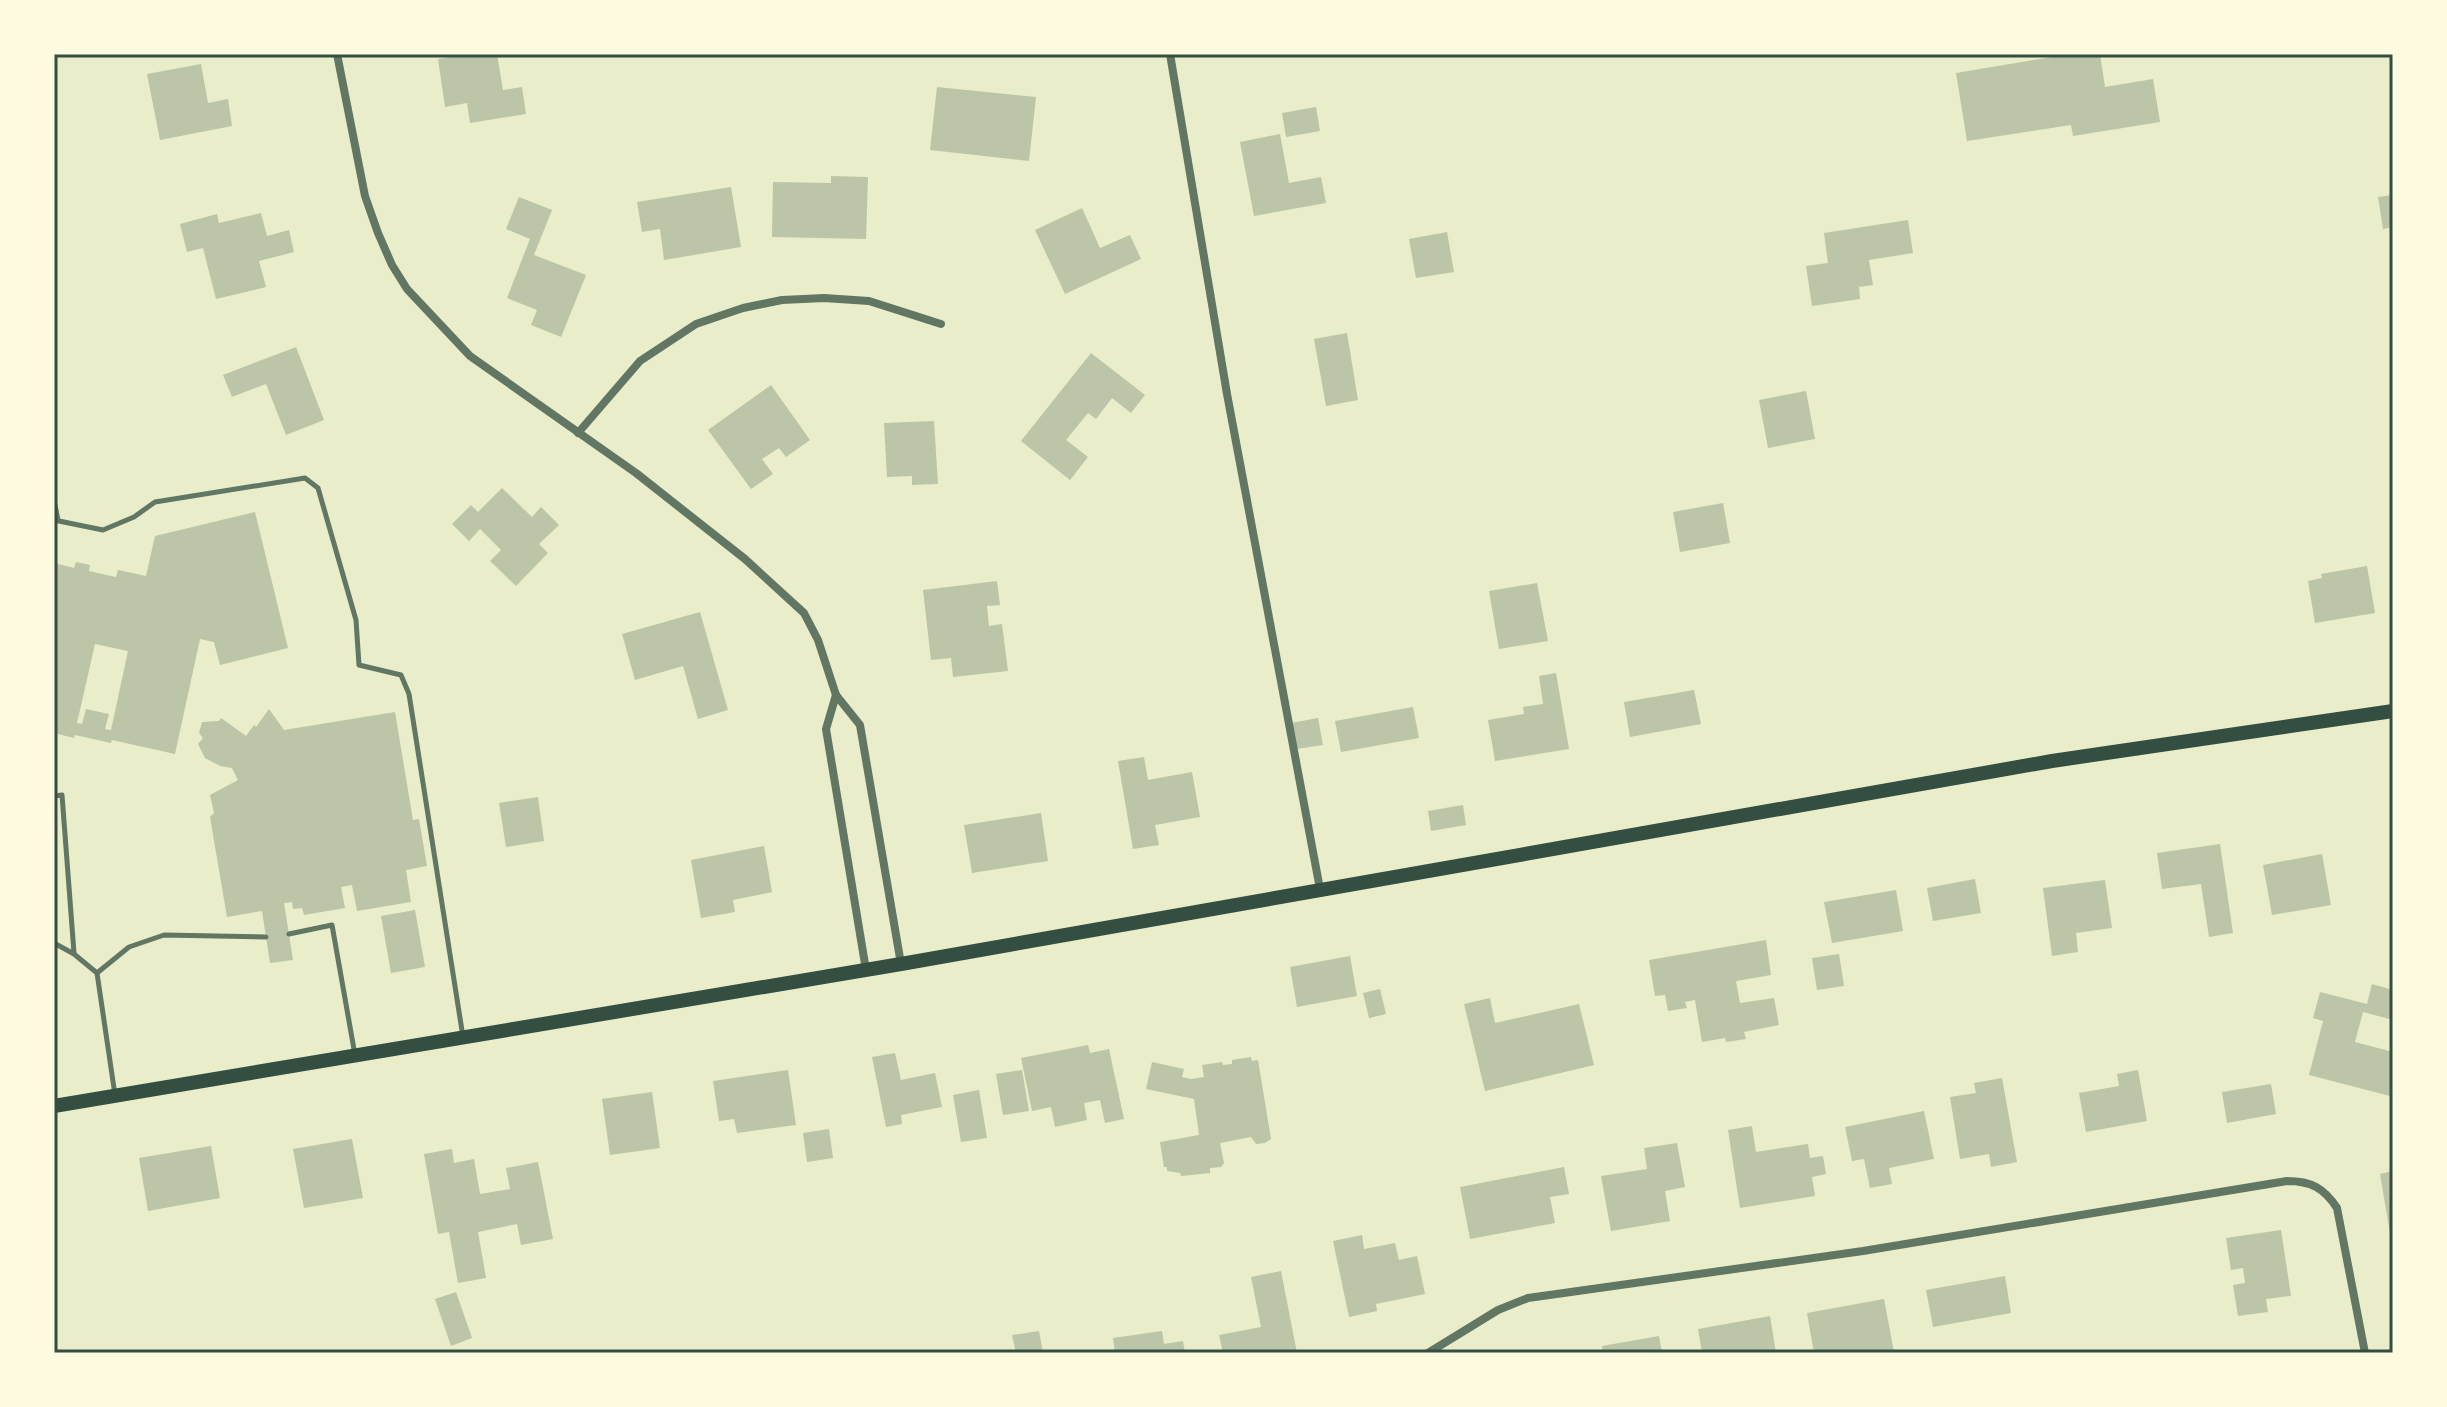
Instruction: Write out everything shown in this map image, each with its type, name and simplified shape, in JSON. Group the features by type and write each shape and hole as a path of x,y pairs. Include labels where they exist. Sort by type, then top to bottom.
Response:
{"main road":[{"path":"54,1106 901,964 2052,761 2393,711"}],"street":[{"path":"337,54 365,196 392,265 407,289 470,356 636,473 745,559 804,613 830,669 836,695 860,725 901,964"},
{"path":"1170,54 1227,394 1320,889"},
{"path":"578,433 640,361 696,324 743,308 782,300 824,298 869,301 941,324"},
{"path":"836,695 826,729 866,970"},
{"path":"1428,1353 1498,1310 1528,1298 1863,1251 2287,1181 2304,1181 2328,1195 2337,1208 2365,1353"}],"lane":[{"path":"54,500 56,520 103,530 134,517 155,502 305,478 318,488 356,620 359,665 401,675 409,694 463,1038"},
{"path":"54,796 62,795 74,954"},
{"path":"289,934 332,925 355,1056"},
{"path":"97,973 129,947 164,935 266,937"},
{"path":"54,943 74,954 97,973 115,1096"}],"building":[{"path":"467,54 497,54 503,90 522,87 526,114 470,123 467,103 445,107 438,59"},
{"path":"2070,54 2100,54 2105,87 2153,79 2160,122 2073,136 2071,125 1967,141 1956,73"},
{"path":"201,64 208,103 228,99 232,126 160,140 147,74"},
{"path":"937,87 1036,97 1029,161 930,150"},
{"path":"1316,107 1320,131 1286,137 1282,113"},
{"path":"1280,134 1289,183 1321,177 1326,203 1254,216 1240,142"},
{"path":"831,176 868,177 866,239 772,237 773,182 831,183"},
{"path":"731,187 741,247 664,260 660,229 642,232 637,202"},
{"path":"2393,195 2393,227 2383,229 2378,197"},
{"path":"519,197 552,210 534,255 586,275 561,337 531,325 537,310 507,298 530,239 506,229"},
{"path":"1082,208 1100,248 1130,235 1141,259 1065,294 1035,230"},
{"path":"261,213 267,236 289,230 294,252 259,261 266,287 216,299 203,248 187,252 180,224 217,214 219,223"},
{"path":"1908,220 1913,253 1869,260 1873,285 1859,287 1860,299 1812,306 1806,266 1828,263 1824,233"},
{"path":"1447,232 1454,272 1416,278 1409,239"},
{"path":"1347,333 1358,400 1326,406 1314,339"},
{"path":"296,347 324,420 286,435 266,384 232,397 223,375"},
{"path":"1091,353 1145,395 1131,413 1112,398 1096,419 1088,413 1066,440 1088,457 1070,480 1021,441"},
{"path":"771,385 810,440 786,457 779,448 762,459 773,474 751,489 708,430"},
{"path":"1806,391 1815,439 1768,448 1759,400"},
{"path":"934,421 938,484 912,485 912,476 887,477 884,423"},
{"path":"502,488 532,517 541,507 559,525 539,544 548,553 516,586 490,561 501,550 480,529 469,541 452,524 471,505 478,512"},
{"path":"1723,503 1730,543 1680,552 1673,512"},
{"path":"255,512 288,648 220,665 214,642 200,639 175,754 112,740 111,743 54,733 54,563 74,568 76,562 90,565 89,571 116,577 118,570 146,576 155,536","holes":["95,644 128,651 111,730 105,729 109,714 86,709 82,724 77,723"]},
{"path":"2367,566 2375,613 2315,623 2308,581 2322,578 2321,574"},
{"path":"997,581 1000,605 987,606 989,626 1002,624 1008,671 953,677 951,658 931,660 923,590"},
{"path":"1537,583 1548,641 1499,649 1489,591"},
{"path":"700,612 728,710 698,719 683,666 635,680 622,634"},
{"path":"1556,673 1569,749 1495,761 1488,720 1524,714 1523,707 1543,704 1539,676"},
{"path":"1694,690 1701,724 1630,737 1624,702"},
{"path":"1413,707 1419,738 1341,752 1335,721"},
{"path":"269,709 284,730 395,712 413,820 419,819 427,866 406,870 411,902 357,911 352,885 341,887 345,908 304,915 302,908 293,909 292,902 284,903 293,960 270,963 262,911 227,917 210,817 214,813 210,795 238,780 232,768 205,758 198,744 203,738 199,733 202,722 219,721 221,718 246,736"},
{"path":"1318,718 1323,745 1296,749 1291,723"},
{"path":"1144,757 1148,780 1192,772 1200,817 1155,825 1159,845 1133,849 1118,761"},
{"path":"538,797 544,841 506,847 499,803"},
{"path":"1463,805 1466,825 1431,831 1428,811"},
{"path":"1041,813 1048,861 972,873 964,825"},
{"path":"2220,844 2233,933 2209,937 2201,884 2162,889 2157,853"},
{"path":"764,846 772,892 733,900 735,912 701,918 691,860"},
{"path":"2322,854 2331,905 2272,915 2263,865"},
{"path":"1975,879 1981,913 1933,921 1927,888"},
{"path":"2105,880 2112,928 2076,933 2078,952 2052,956 2043,888"},
{"path":"1896,890 1903,931 1832,943 1824,902"},
{"path":"415,910 425,967 391,973 381,916"},
{"path":"1766,940 1771,975 1736,981 1740,1003 1774,998 1779,1025 1744,1032 1746,1039 1726,1042 1725,1038 1702,1042 1695,1000 1685,1002 1687,1008 1668,1011 1665,995 1655,996 1649,960"},
{"path":"1839,954 1844,986 1817,990 1812,958"},
{"path":"1350,956 1357,996 1297,1007 1290,967"},
{"path":"2372,984 2393,990 2393,1020 2363,1012 2355,1042 2393,1052 2390,1096 2309,1075 2323,1021 2313,1018 2320,992 2367,1004"},
{"path":"1380,989 1386,1014 1369,1018 1363,993"},
{"path":"1490,998 1495,1023 1579,1004 1594,1065 1485,1091 1464,1004"},
{"path":"1088,1045 1090,1053 1109,1049 1124,1119 1105,1123 1100,1100 1084,1103 1087,1120 1055,1127 1051,1107 1032,1111 1021,1058"},
{"path":"895,1053 901,1080 935,1073 942,1107 901,1115 902,1124 886,1127 872,1057"},
{"path":"1251,1057 1252,1061 1258,1060 1271,1139 1256,1144 1251,1137 1220,1143 1224,1163 1221,1167 1210,1168 1210,1173 1181,1176 1180,1173 1167,1171 1160,1142 1199,1135 1194,1099 1146,1089 1152,1062 1184,1069 1182,1077 1191,1079 1204,1077 1202,1065 1232,1064 1232,1060"},
{"path":"788,1070 796,1125 737,1133 734,1119 719,1121 713,1081"},
{"path":"1022,1070 1029,1111 1003,1115 996,1074"},
{"path":"2138,1070 2147,1121 2086,1132 2079,1093 2119,1086 2117,1074"},
{"path":"2002,1078 2017,1162 1991,1167 1989,1154 1960,1159 1950,1097 1976,1093 1974,1083"},
{"path":"2271,1084 2276,1114 2227,1123 2222,1092"},
{"path":"979,1090 987,1138 961,1142 953,1095"},
{"path":"652,1092 660,1148 610,1155 602,1099"},
{"path":"1924,1111 1934,1159 1889,1168 1892,1184 1870,1188 1864,1159 1852,1161 1845,1127"},
{"path":"1752,1126 1756,1152 1808,1144 1810,1158 1823,1156 1826,1174 1812,1177 1815,1196 1740,1208 1728,1130"},
{"path":"829,1129 833,1158 807,1162 803,1133"},
{"path":"352,1139 363,1198 304,1208 293,1149"},
{"path":"1677,1143 1685,1187 1665,1191 1670,1221 1611,1231 1601,1176 1647,1169 1644,1148"},
{"path":"211,1146 220,1198 148,1211 139,1158"},
{"path":"452,1149 454,1163 474,1159 480,1194 510,1189 506,1168 538,1162 553,1239 521,1245 517,1224 478,1232 486,1278 458,1283 449,1232 438,1234 424,1154"},
{"path":"1564,1167 1569,1194 1550,1197 1555,1223 1470,1239 1460,1187"},
{"path":"2393,1171 2393,1239 2391,1239 2380,1174"},
{"path":"2281,1230 2291,1296 2266,1299 2268,1312 2238,1316 2233,1285 2245,1283 2243,1268 2231,1270 2226,1238"},
{"path":"1362,1235 1364,1249 1395,1243 1399,1260 1417,1256 1425,1294 1376,1304 1377,1311 1349,1317 1333,1241"},
{"path":"1281,1271 1297,1353 1223,1353 1219,1335 1261,1327 1251,1277"},
{"path":"2005,1276 2011,1313 1933,1327 1926,1290"},
{"path":"456,1292 472,1338 451,1346 435,1299"},
{"path":"1884,1299 1894,1352 1814,1353 1807,1313"},
{"path":"1770,1316 1776,1353 1702,1353 1698,1329"},
{"path":"1039,1331 1043,1353 1016,1353 1012,1335"},
{"path":"1162,1331 1164,1344 1183,1341 1185,1353 1115,1353 1113,1338"},
{"path":"1659,1336 1662,1353 1603,1353 1602,1346"}]}
